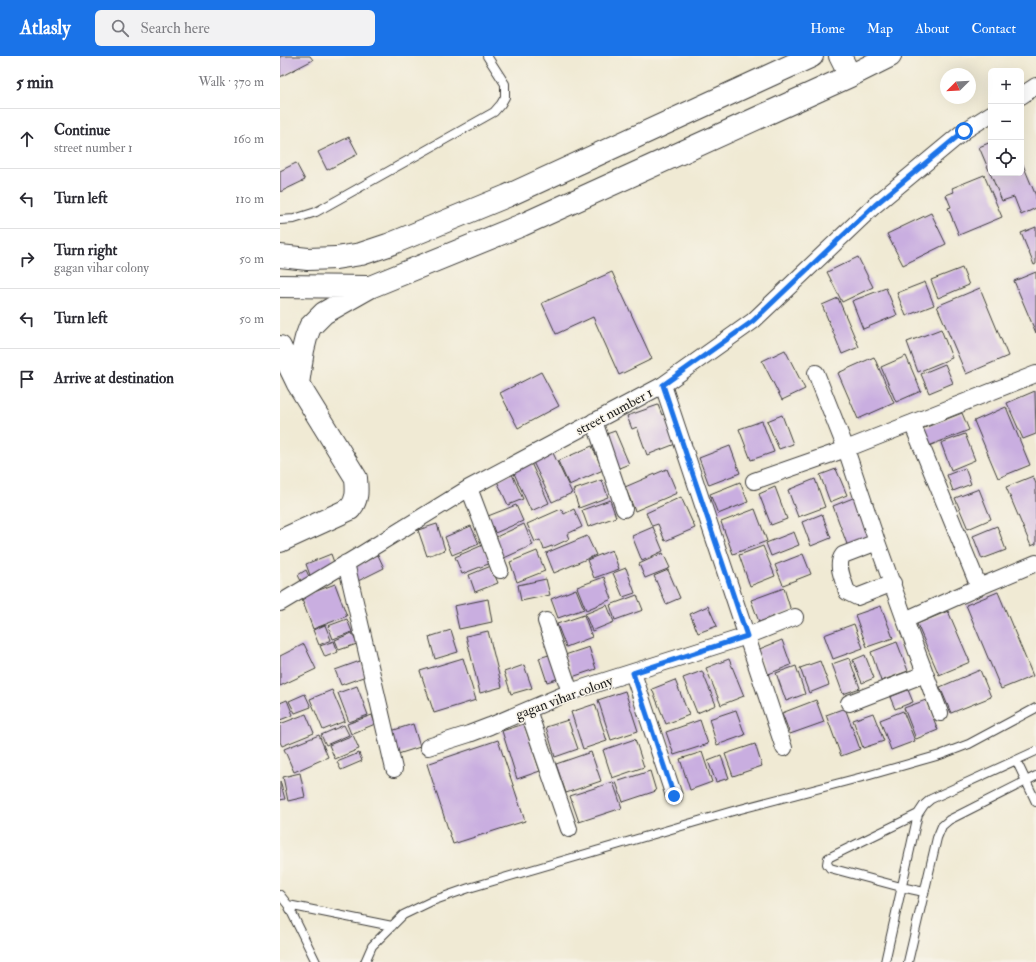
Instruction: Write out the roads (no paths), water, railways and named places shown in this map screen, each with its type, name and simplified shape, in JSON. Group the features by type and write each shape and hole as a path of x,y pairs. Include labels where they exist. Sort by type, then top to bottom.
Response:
{"street":[{"path":"280,256 308,259 336,258 361,254 388,245 507,196 812,56"},
{"path":"840,56 850,76"},
{"path":"298,384 303,350 310,327 324,313 370,287 522,225 850,76 890,56"},
{"path":"1024,94 1036,86"},
{"name":"street number 1","path":"280,603 468,488 663,385 753,321 875,205 964,131 988,116"},
{"path":"507,196 522,225"},
{"path":"388,245 400,274"},
{"path":"280,286 370,287"},
{"path":"280,347 298,384 356,478 358,491 355,502 350,509 280,541"},
{"path":"816,373 846,449 877,542 940,713"},
{"path":"754,481 846,449 1036,374"},
{"path":"663,385 784,748"},
{"path":"594,421 624,509"},
{"path":"912,423 979,587"},
{"path":"468,488 500,570"},
{"path":"877,542 843,555 840,559 841,573 848,592 857,597 893,583"},
{"path":"906,620 1036,563"},
{"path":"346,564 394,769"},
{"name":"gagan vihar colony","path":"428,747 470,734 570,692 747,636 795,617"},
{"path":"546,620 570,692"},
{"path":"633,673 674,796"},
{"path":"849,703 925,674"},
{"path":"528,710 569,829"}],"lane":[{"path":"280,220 294,219 316,212 494,112 505,97 506,84 487,56"},
{"path":"366,962 372,946 403,915 432,901 469,888 726,814 940,755 969,744 1036,708"},
{"path":"885,962 918,814 924,805 931,799 1036,751"},
{"path":"1016,760 1036,802"},
{"path":"908,962 937,838 942,826 949,820 1036,776"},
{"path":"918,814 828,858 827,864 830,868 924,892"},
{"path":"280,895 288,905 316,962"},
{"path":"288,905 392,926"}]}
